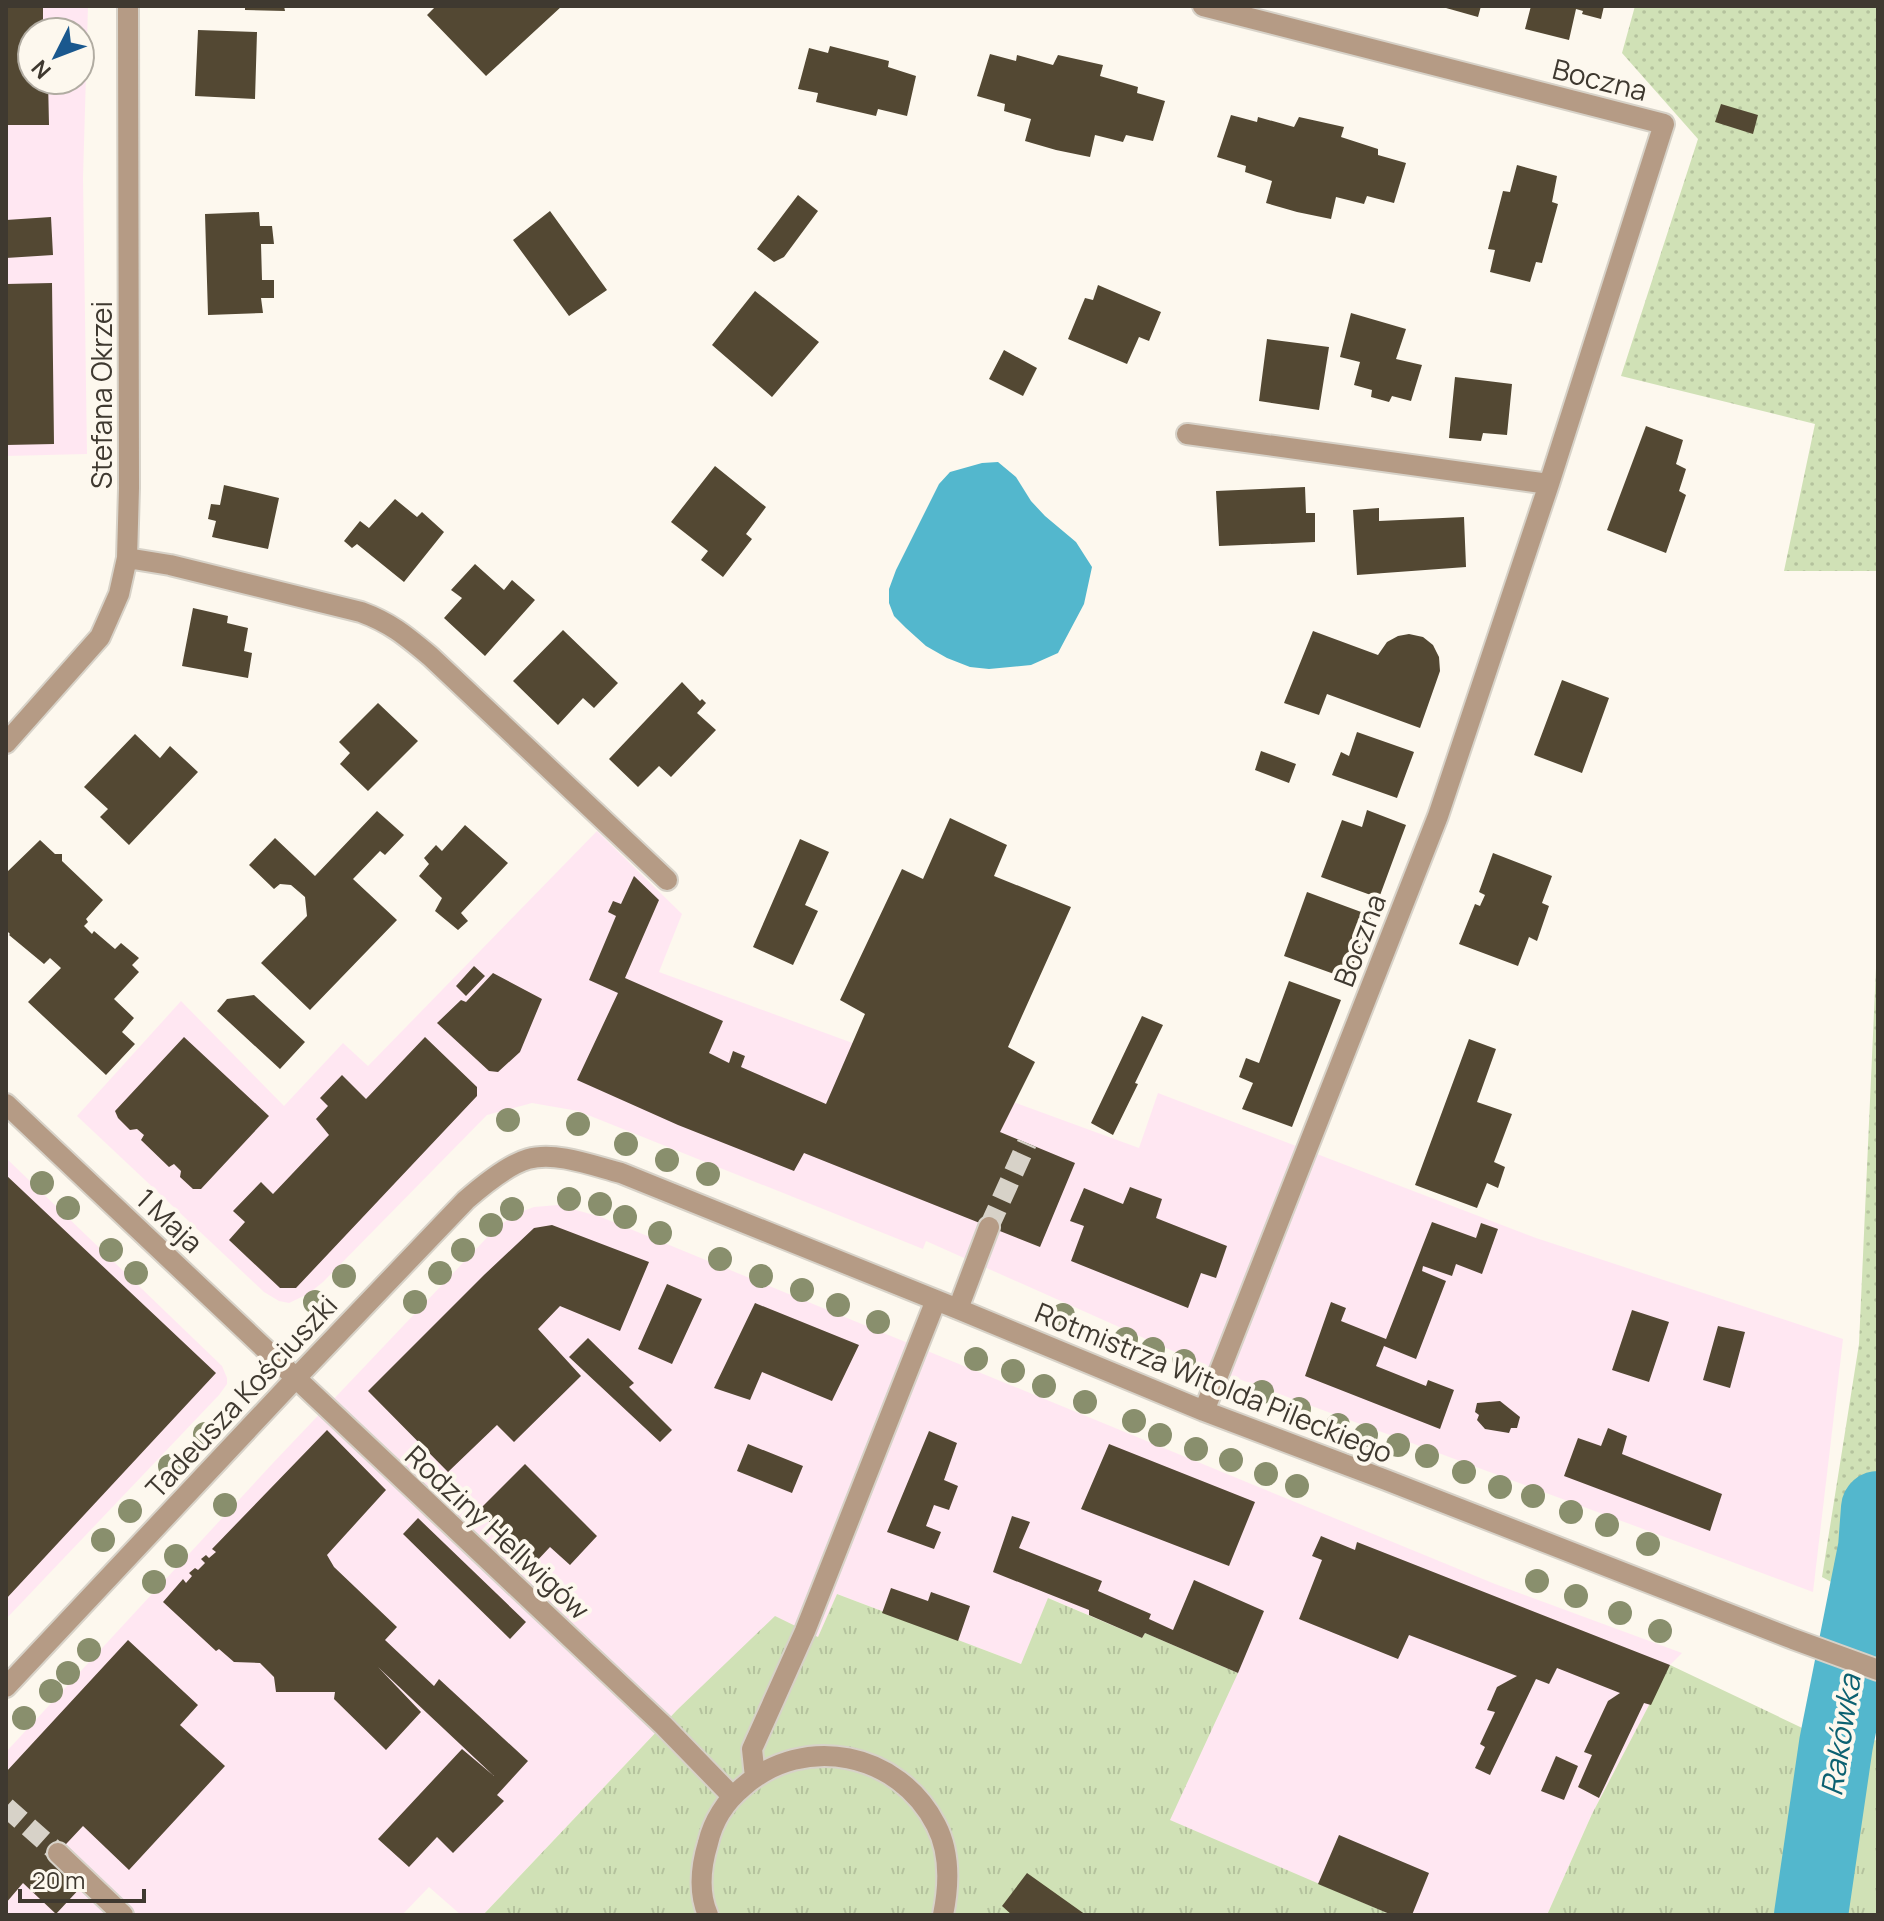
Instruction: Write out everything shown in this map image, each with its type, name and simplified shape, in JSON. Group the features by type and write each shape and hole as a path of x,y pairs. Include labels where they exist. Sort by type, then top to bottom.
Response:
{"street":[{"name":"Stefana Okrzei","path":"6,743 100,637 119,594 127,558 128,6"},
{"name":"Boczna","path":"1203,6 1664,124 1549,484 1438,816 1204,1411"},
{"path":"1187,434 1549,484"},
{"path":"127,558 185,569 383,620 430,656 667,880"},
{"name":"1 Maja","path":"6,1104 296,1378"},
{"name":"Rotmistrza Witolda Pileckiego","path":"529,1159 563,1157 621,1173 1204,1411 1878,1670"},
{"name":"Tadeusza Kościuszki","path":"6,1687 466,1200 492,1177 529,1159"},
{"path":"958,1309 989,1227"},
{"path":"755,1777 752,1749 805,1631 936,1300"},
{"name":"Rodziny Hellwigów","path":"296,1378 663,1725 732,1796"},
{"path":"708,1915 704,1905 701,1867 711,1829 732,1796 755,1777 781,1763 809,1756 839,1756 868,1763 894,1777 917,1796 936,1826 947,1860 947,1895 943,1915"},
{"path":"58,1853 123,1915"}],"shaded area":[{"path":"6,6 88,6 88,16 16,16 16,96 85,96 83,178 87,454 6,456"},
{"path":"597,831 682,914 659,972 1139,1148 1158,1093 1536,1238 1843,1339 1813,1592 1220,1372 926,1241 923,1249 578,1111 532,1103 487,1115 323,1282 289,1303 264,1292 77,1116 181,1001 284,1106 343,1043 368,1066"},
{"path":"6,1158 222,1366 227,1384 6,1619"},
{"path":"558,1205 601,1217 1495,1584 1682,1653 1670,1665 1592,1814 1547,1915 1392,1915 1169,1820 1237,1673 1146,1633 1142,1638 1049,1598 1021,1664 837,1594 818,1637 677,1710 483,1915 461,1915 429,1887 402,1915 6,1915 6,1752 497,1227 534,1207"}],"green space":[{"path":"1635,6 1878,6 1878,571 1784,571 1815,424 1621,376 1698,139 1622,53"},
{"path":"1878,924 1878,1607 1822,1577 1859,1344"},
{"path":"837,1594 1021,1664 1048,1598 1142,1638 1145,1633 1238,1673 1170,1820 1392,1915 483,1915 677,1710 775,1616 818,1637"},
{"path":"1670,1665 1836,1744 1878,1740 1878,1915 1547,1915 1592,1814"}],"water":[{"path":"998,462 1016,477 1045,516 1076,542 1092,567 1084,604 1058,653 1031,665 989,669 970,667 926,646 894,616 889,603 889,589 939,484 950,472"}],"building":[{"path":"6,6 43,6 43,16 16,16 16,96 48,96 49,125 6,125"},
{"path":"245,6 284,6 285,11 245,10"},
{"path":"436,6 562,6 486,76 427,15"},
{"path":"1439,6 1481,6 1478,17"},
{"path":"1531,6 1604,6 1601,19 1582,14 1583,11 1576,9 1569,40 1525,29"},
{"path":"198,30 257,32 255,99 195,96"},
{"path":"830,46 889,61 888,67 916,76 907,116 878,109 876,116 816,102 818,93 798,89 809,48 828,53"},
{"path":"990,54 1016,61 1017,55 1053,65 1058,55 1103,65 1100,76 1138,87 1137,93 1165,101 1153,141 1126,135 1123,142 1095,135 1090,157 1025,141 1031,119 1004,111 1005,104 977,96"},
{"path":"1721,104 1758,115 1753,134 1715,122"},
{"path":"1231,115 1257,122 1258,117 1294,127 1299,117 1344,127 1341,137 1378,149 1378,155 1406,163 1394,203 1367,196 1364,204 1336,197 1331,219 1266,203 1272,181 1245,172 1246,166 1217,157"},
{"path":"1517,165 1557,176 1552,202 1558,204 1542,263 1536,262 1530,282 1490,272 1495,250 1488,249 1503,191 1510,192"},
{"path":"798,195 818,211 784,257 774,262 757,249"},
{"path":"550,211 607,290 569,316 513,240"},
{"path":"259,212 260,226 272,226 274,244 261,244 262,280 274,280 274,298 261,298 263,313 208,315 205,214"},
{"path":"51,217 53,255 6,258 6,220"},
{"path":"52,283 54,444 6,445 6,284"},
{"path":"1098,285 1161,312 1149,341 1139,337 1127,364 1068,339 1085,298 1093,300"},
{"path":"755,291 819,342 772,397 712,345"},
{"path":"1351,313 1406,329 1396,359 1422,365 1411,401 1392,396 1389,402 1371,397 1372,390 1354,385 1360,362 1340,357"},
{"path":"1267,339 1329,347 1319,410 1259,401"},
{"path":"1004,350 1037,368 1023,396 989,379"},
{"path":"1455,377 1512,384 1507,435 1483,433 1481,441 1449,438"},
{"path":"1646,426 1683,440 1676,464 1686,469 1679,491 1686,495 1666,553 1607,530"},
{"path":"715,466 766,507 746,534 752,539 723,577 701,560 708,551 671,522"},
{"path":"224,485 279,498 268,549 212,537 216,521 208,519 211,504 220,505"},
{"path":"1305,487 1306,513 1315,513 1315,542 1219,546 1216,491"},
{"path":"395,499 417,517 422,512 444,532 404,582 357,544 352,548 344,541 360,521 369,528"},
{"path":"1379,508 1379,521 1464,517 1466,567 1357,575 1353,510"},
{"path":"475,564 504,590 512,580 535,600 485,656 444,618 462,598 451,590"},
{"path":"193,608 228,616 227,623 248,628 244,651 252,653 248,678 182,666"},
{"path":"563,630 618,683 594,708 583,698 558,725 513,681"},
{"path":"1313,631 1378,655 1387,642 1409,634 1423,637 1433,645 1439,657 1440,671 1420,728 1327,694 1319,715 1284,703"},
{"path":"1562,680 1609,698 1582,773 1534,755"},
{"path":"682,682 700,701 702,699 706,703 697,713 716,730 671,777 659,766 638,787 609,759"},
{"path":"378,703 418,741 368,791 340,764 350,753 339,742"},
{"path":"1357,732 1414,752 1397,798 1332,775 1341,752 1349,756"},
{"path":"135,734 160,758 170,746 198,772 129,845 100,817 108,809 84,787"},
{"path":"1261,751 1296,764 1289,783 1255,770"},
{"path":"1367,810 1406,825 1379,898 1321,877 1342,820 1362,827"},
{"path":"377,811 404,835 385,855 380,851 353,879 397,920 310,1010 261,963 307,916 305,897 291,885 280,884 274,889 249,865 275,838 315,876"},
{"path":"950,818 1007,845 994,876 1071,907 1008,1047 1035,1062 1000,1132 1075,1163 1040,1247 804,1153 794,1171 678,1125 577,1080 618,993 589,980 616,916 608,912 613,901 621,904 634,876 659,900 625,978 723,1021 709,1053 729,1063 733,1051 745,1056 741,1067 826,1104 865,1014 840,1000 902,869 923,879"},
{"path":"465,825 508,863 461,913 468,921 458,930 435,911 442,898 419,876 429,864 424,858 436,845 442,851"},
{"path":"800,839 829,852 805,905 818,911 793,965 753,947"},
{"path":"40,840 55,854 62,854 62,861 103,900 86,919 88,922 84,926 115,949 121,943 139,958 132,965 139,972 114,999 134,1018 122,1032 135,1044 106,1075 28,1002 61,968 50,958 44,964 6,930 6,873"},
{"path":"1493,853 1552,876 1542,903 1549,906 1537,941 1529,937 1518,966 1459,944 1475,904 1480,906 1485,895 1479,892"},
{"path":"1307,892 1372,916 1348,979 1284,956"},
{"path":"474,966 485,976 466,996 456,986"},
{"path":"493,973 542,999 520,1052 498,1072 489,1071 437,1023 461,1000 466,1002"},
{"path":"1289,981 1341,1000 1292,1127 1242,1109 1253,1083 1239,1077 1246,1058 1259,1063"},
{"path":"254,995 305,1042 280,1069 217,1011 227,999"},
{"path":"1142,1016 1163,1025 1113,1135 1091,1123"},
{"path":"184,1037 269,1116 201,1189 193,1189 180,1177 181,1171 174,1164 169,1167 141,1140 144,1135 137,1129 130,1130 115,1111"},
{"path":"425,1037 477,1087 477,1096 296,1288 280,1288 229,1240 245,1222 233,1211 261,1182 273,1194 329,1135 316,1119 328,1106 320,1098 342,1075 366,1099"},
{"path":"1469,1039 1496,1049 1477,1102 1512,1114 1494,1162 1505,1167 1498,1188 1487,1183 1477,1208 1415,1185"},
{"path":"6,1175 216,1373 6,1599"},
{"path":"1130,1187 1162,1199 1156,1218 1227,1246 1216,1278 1201,1273 1188,1308 1071,1261 1084,1226 1070,1221 1084,1188 1123,1204"},
{"path":"1432,1222 1476,1238 1481,1223 1498,1229 1482,1274 1456,1264 1452,1276 1423,1266 1422,1271 1446,1281 1416,1359 1384,1346 1376,1366 1426,1386 1428,1380 1454,1390 1440,1429 1305,1376 1331,1302 1346,1308 1341,1321 1386,1339"},
{"path":"552,1225 649,1262 620,1331 560,1306 538,1329 581,1376 514,1442 497,1425 448,1472 368,1391 534,1228"},
{"path":"667,1284 702,1299 672,1364 638,1349"},
{"path":"755,1303 859,1345 832,1401 762,1372 750,1400 714,1388"},
{"path":"1632,1310 1669,1322 1649,1382 1612,1370"},
{"path":"1718,1326 1745,1332 1730,1388 1703,1380"},
{"path":"588,1338 634,1383 629,1387 672,1430 660,1442 569,1357"},
{"path":"1500,1401 1520,1417 1517,1428 1511,1428 1509,1433 1485,1429 1477,1420 1477,1403"},
{"path":"1608,1428 1627,1436 1622,1454 1722,1494 1710,1531 1564,1476 1578,1438 1601,1446"},
{"path":"327,1430 386,1490 327,1555 334,1567 397,1627 385,1640 434,1686 439,1679 528,1761 497,1795 504,1801 453,1853 437,1837 409,1867 378,1839 462,1749 494,1776 378,1667 421,1712 386,1750 334,1699 335,1692 276,1692 274,1677 260,1663 234,1662 219,1649 216,1651 163,1602 183,1579 186,1583 192,1576 189,1573 205,1563 201,1559 206,1555 209,1558 216,1552 212,1549"},
{"path":"929,1431 957,1443 944,1480 958,1486 949,1510 934,1505 926,1526 941,1532 934,1549 887,1532"},
{"path":"748,1444 803,1466 792,1493 737,1471"},
{"path":"1109,1444 1255,1502 1229,1566 1081,1509"},
{"path":"525,1464 597,1536 570,1565 550,1547 534,1564 478,1511"},
{"path":"1012,1516 1030,1522 1019,1548 1102,1581 1098,1591 1151,1614 1149,1619 1173,1630 1194,1580 1264,1611 1238,1673 1145,1633 1142,1638 1089,1615 1089,1610 993,1572"},
{"path":"418,1518 526,1622 510,1639 403,1534"},
{"path":"1321,1536 1355,1550 1357,1542 1670,1665 1651,1705 1644,1703 1599,1798 1578,1787 1592,1755 1584,1752 1608,1701 1620,1693 1557,1668 1549,1684 1536,1679 1490,1775 1475,1768 1485,1747 1480,1744 1495,1712 1487,1710 1497,1687 1517,1676 1409,1635 1398,1659 1299,1619 1322,1560 1312,1556"},
{"path":"891,1588 928,1601 931,1592 970,1606 958,1641 882,1613"},
{"path":"128,1640 198,1705 180,1725 225,1766 129,1870 83,1826 52,1859 82,1886 56,1914 23,1883 6,1903 6,1772"},
{"path":"1556,1756 1578,1766 1564,1800 1541,1791"},
{"path":"1339,1835 1429,1873 1412,1915 1392,1915 1318,1884"},
{"path":"1027,1873 1086,1915 1012,1915 1002,1906"}],"waterway":[{"name":"Rakówka","path":"1811,1915 1836,1744 1875,1548 1878,1508"}],"tunnel":[{"path":"989,1227 1027,1143"},
{"path":"6,1807 58,1853"}]}
